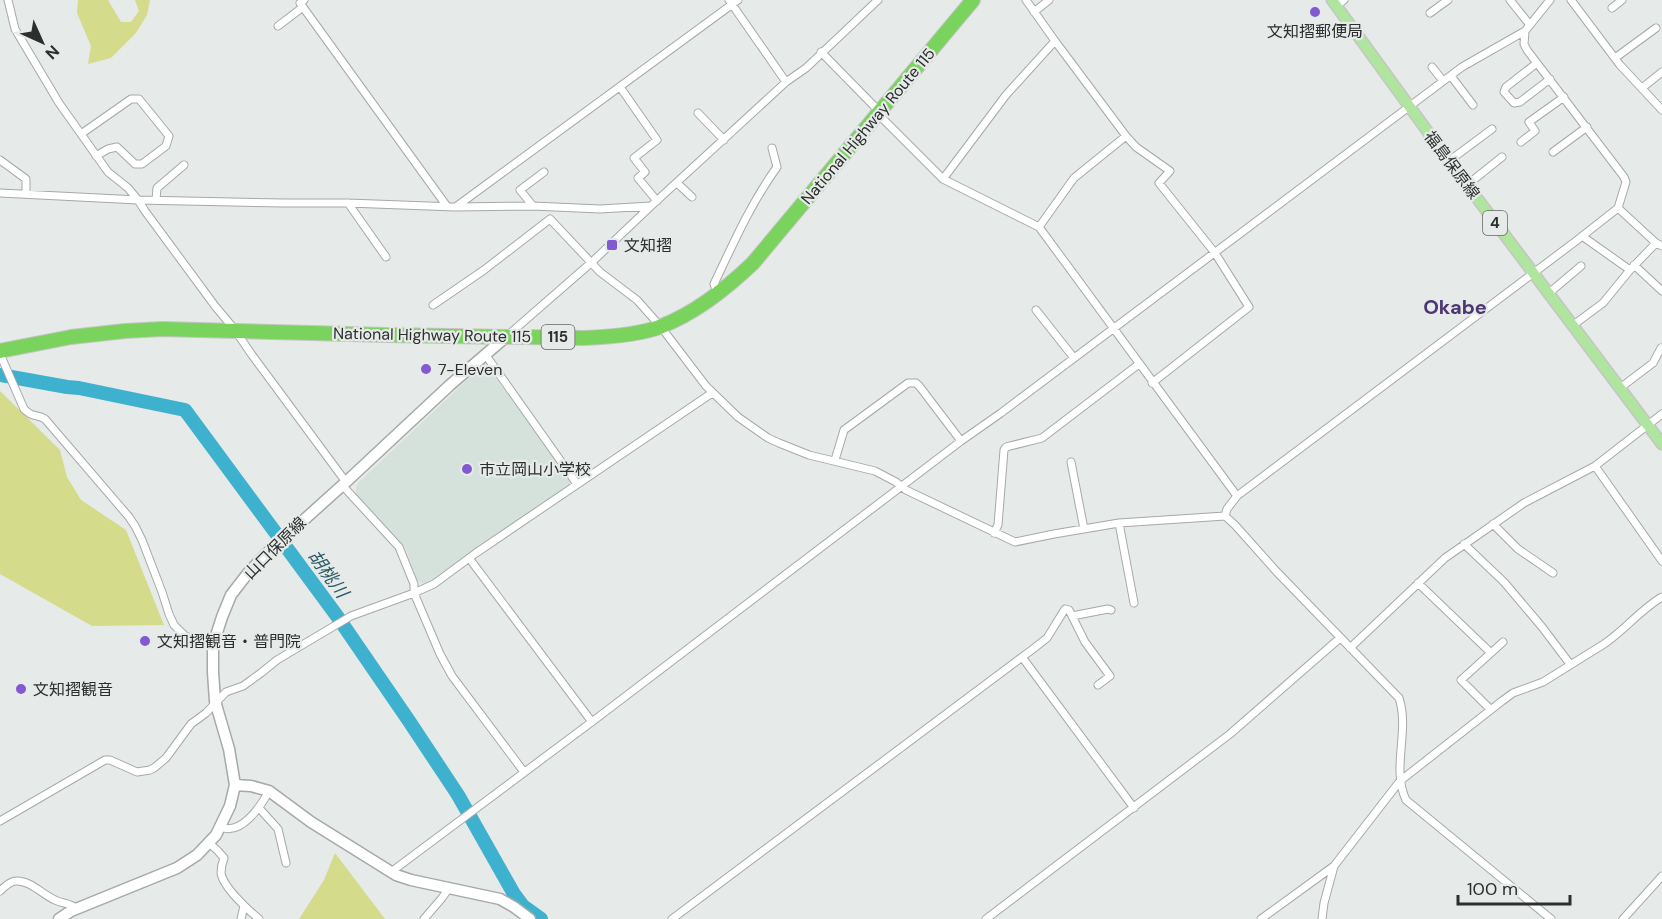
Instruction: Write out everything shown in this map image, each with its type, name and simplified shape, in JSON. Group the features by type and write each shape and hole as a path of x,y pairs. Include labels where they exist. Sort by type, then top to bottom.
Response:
{"highway":[{"name":"National Highway Route 115","path":"0,353 71,337 125,330 235,330 599,338 661,327 718,295 753,263 973,0"}],"main road":[{"name":"福島保原線","path":"1337,2 1409,107 1662,444"},
{"name":"山口保原線","path":"59,919 77,909 177,868 197,855 221,827 230,806 234,785 229,749 215,701 213,645 231,595 266,554 484,354 507,336"},
{"path":"234,785 251,786 269,791 311,822 403,878 500,900 530,919"}],"street":[{"path":"8,0 15,29 59,103 96,156 110,175 128,188 138,200 235,330 344,483 403,552 416,587 414,593 452,676 524,772"},
{"path":"507,336 592,262 878,0"},
{"path":"1026,0 1126,136 1136,147 1170,171 1159,183 1215,253 1249,307 1152,383"},
{"path":"1034,12 1049,0"},
{"path":"1431,13 1448,0"},
{"path":"1225,516 1227,509 1237,496 1618,208 1626,182 1624,177 1524,44 1528,28 1510,0"},
{"path":"391,872 902,488 961,441 1114,329 1443,81 1462,67 1528,28 1550,0"},
{"path":"1571,0 1615,58 1662,110"},
{"path":"1612,8 1622,0"},
{"path":"455,207 620,87 733,1 786,82"},
{"path":"278,26 301,3 446,205"},
{"path":"1615,58 1656,28"},
{"path":"943,179 1006,95 1055,41"},
{"path":"821,52 878,114 943,179 1039,228 1237,496"},
{"path":"1537,63 1506,87 1504,92 1514,103 1520,102 1550,79"},
{"path":"1432,67 1443,81"},
{"path":"1642,88 1662,72"},
{"path":"1451,76 1473,105"},
{"path":"620,87 657,140 634,158 645,172 638,178 654,204"},
{"path":"1521,142 1535,130 1528,122 1564,97"},
{"path":"81,134 131,99 139,99 169,136 166,146 142,164 135,164 117,147 96,156"},
{"path":"698,113 724,140"},
{"path":"1553,152 1587,127"},
{"path":"1449,161 1492,129"},
{"path":"1039,228 1074,178 1126,136"},
{"path":"718,295 714,284 757,196 777,166 771,148"},
{"path":"1467,185 1502,158"},
{"path":"0,160 26,178 26,194"},
{"path":"156,200 156,188 184,165"},
{"path":"544,172 520,190 600,272 637,300 712,393 738,417 768,438 809,455 881,474 902,488 1016,542 1119,523 1225,516 1397,696 1400,701 1400,782 1404,797 1409,804 1551,919"},
{"path":"677,183 692,197"},
{"path":"0,194 138,200 446,205 455,207 600,209 654,204"},
{"path":"348,203 386,257"},
{"path":"1572,326 1603,303 1632,268 1659,244 1618,208"},
{"path":"433,306 550,219"},
{"path":"1582,236 1632,268 1662,291"},
{"path":"1549,293 1581,266"},
{"path":"1036,310 1074,358"},
{"path":"1620,388 1653,363 1661,348"},
{"path":"0,353 24,409 31,416 45,418 129,517 142,540 174,625 185,636 213,645"},
{"path":"484,354 577,484"},
{"path":"994,533 998,525 1006,447 1042,438 1139,364"},
{"path":"835,460 844,430 908,382 916,383 920,387 961,441"},
{"path":"0,821 105,760 137,772 154,768 166,758 191,724 226,692 243,686 277,660 351,616 434,584 712,393"},
{"path":"1350,648 1445,558 1524,503 1595,466 1662,414"},
{"path":"1071,462 1084,529"},
{"path":"1595,466 1662,561"},
{"path":"1119,523 1134,603"},
{"path":"1493,524 1518,549 1553,573"},
{"path":"1464,544 1504,582 1570,664"},
{"path":"469,558 592,722"},
{"path":"1418,583 1490,652"},
{"path":"1261,919 1334,866 1400,782 1490,709 1513,693 1543,682 1613,638 1662,597"},
{"path":"672,919 1047,638 1065,609 1069,610 1085,642 1110,676 1098,685"},
{"path":"1072,616 1111,610"},
{"path":"986,919 1230,734 1340,638"},
{"path":"1490,709 1461,680 1503,642"},
{"path":"1022,657 1134,808"},
{"path":"221,827 226,829 237,826 248,819 259,808 269,791"},
{"path":"259,808 278,829 286,863"},
{"path":"208,843 224,858 221,875 244,906 259,919"},
{"path":"1322,919 1334,866"},
{"path":"1623,919 1662,876"},
{"path":"0,891 18,881 34,887 57,901 69,903 77,909"},
{"path":"424,919 449,888"},
{"path":"241,919 244,906"}],"shaded area":[{"name":"市立岡山小学校","path":"485,363 571,481 570,486 424,584 417,580 406,549 356,494 356,487"}],"green space":[{"path":"78,0 108,0 121,22 131,22 139,11 135,0 150,0 147,15 136,33 111,58 88,64 91,46 77,13"},
{"path":"0,391 60,450 67,477 81,500 126,530 164,625 92,626 0,574"},
{"path":"335,853 385,919 299,919 324,880"}],"waterway":[{"name":"胡桃川","path":"0,375 79,388 185,410 337,616 409,721 458,795 514,894 523,906 541,919"}],"place":[{"name":"文知摺郵便局","path":"1315,12"},
{"name":"文知摺","path":"612,245"},
{"name":"7-Eleven","path":"426,369"},
{"name":"市立岡山小学校","path":"467,469"},
{"name":"文知摺観音・普門院","path":"145,641"},
{"name":"文知摺観音","path":"21,689"}],"district":[{"name":"Okabe","path":"1455,307"}]}
